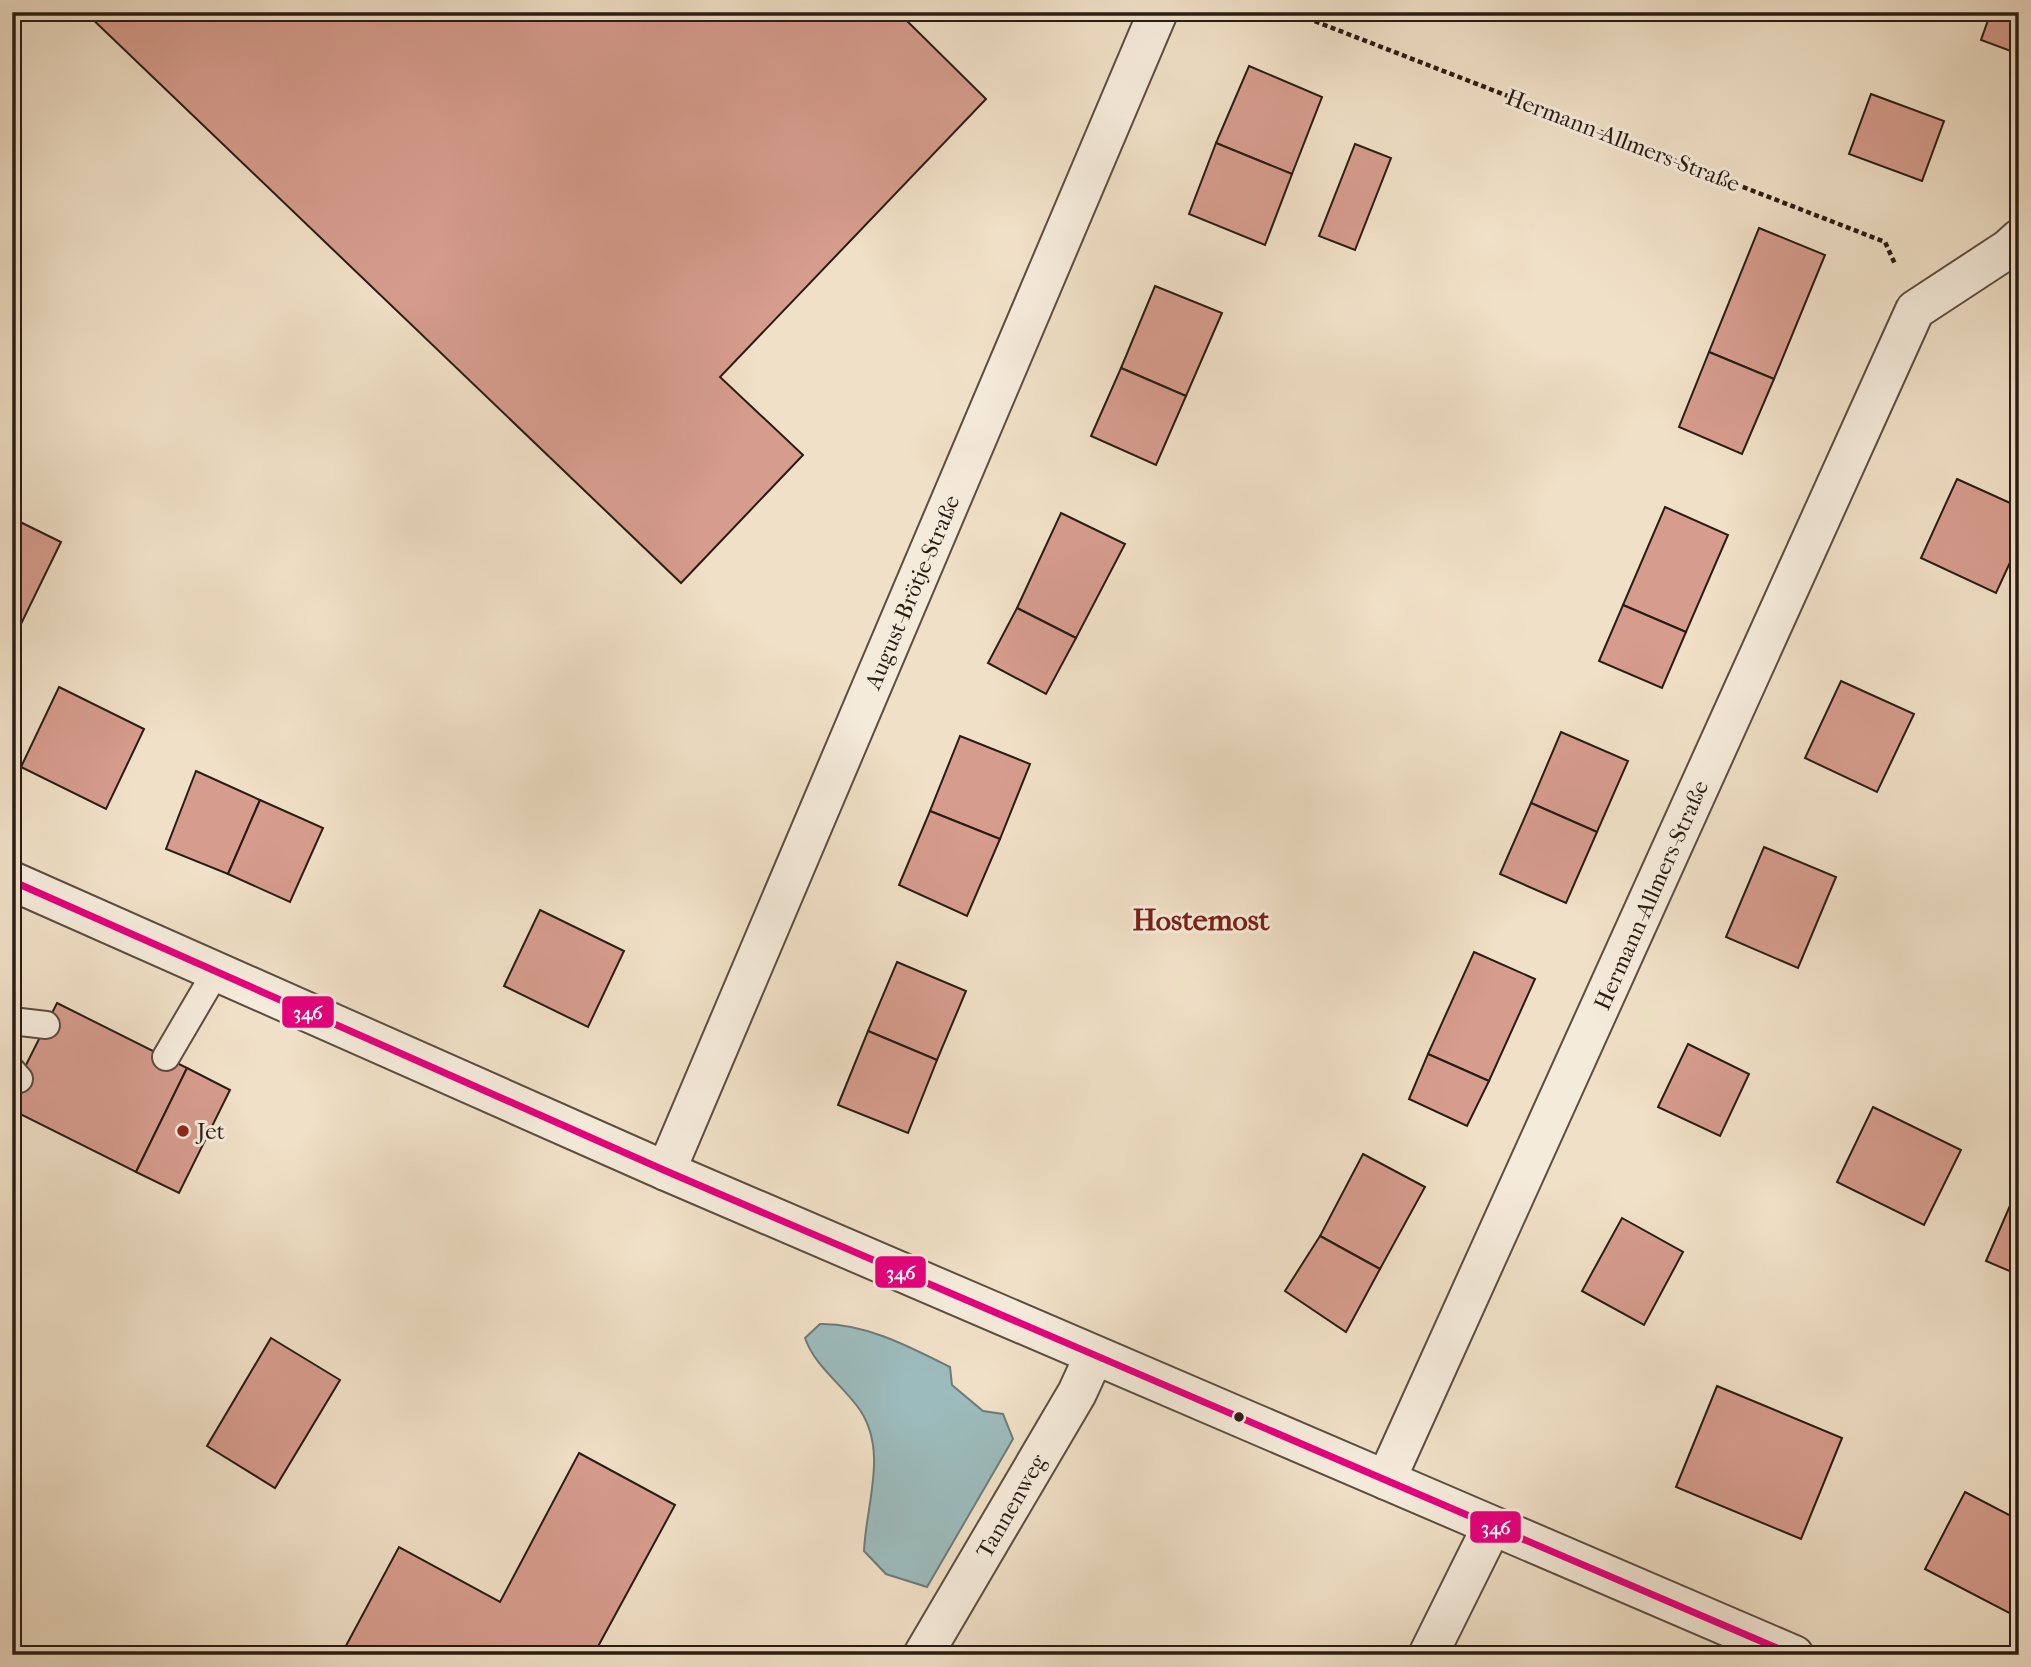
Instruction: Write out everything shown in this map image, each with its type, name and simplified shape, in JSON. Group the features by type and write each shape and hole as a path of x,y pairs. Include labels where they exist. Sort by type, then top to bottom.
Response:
{"street":[{"name":"August-Brötje-Straße","path":"666,1171 1158,12"},
{"path":"1915,310 2019,239"},
{"name":"Hermann-Allmers-Straße","path":"1386,1480 1915,310"},
{"path":"12,881 666,1171 1794,1655"},
{"name":"Tannenweg","path":"923,1655 1077,1393 1094,1356"},
{"path":"1428,1655 1492,1525"}],"lane":[{"path":"166,1057 217,970"},
{"path":"12,1021 46,1026"}],"path":[{"name":"Hermann-Allmers-Straße","path":"1291,12 1885,242 1915,310"}],"water":[{"path":"820,1324 854,1327 903,1344 935,1359 950,1367 952,1385 983,1411 1003,1414 1013,1439 927,1587 886,1574 864,1551 873,1479 873,1443 860,1410 815,1358 805,1338"}],"building":[{"path":"85,12 898,12 986,99 720,377 803,455 681,583"},
{"path":"1991,12 2019,12 2019,54 1981,40"},
{"path":"1249,66 1322,97 1292,174 1216,143"},
{"path":"1871,94 1944,121 1922,181 1849,154"},
{"path":"1216,143 1292,174 1265,245 1189,214"},
{"path":"1355,144 1391,158 1355,250 1319,236"},
{"path":"1759,228 1825,255 1774,379 1709,352"},
{"path":"1155,286 1222,313 1186,396 1121,368"},
{"path":"1709,352 1774,379 1742,454 1679,427"},
{"path":"1121,368 1186,396 1156,465 1091,436"},
{"path":"1957,479 2019,507 2019,543 1996,593 1921,558"},
{"path":"1665,507 1728,535 1686,632 1623,605"},
{"path":"1061,513 1125,544 1076,638 1017,608"},
{"path":"12,518 61,542 21,624 12,620"},
{"path":"1623,605 1686,632 1662,688 1599,661"},
{"path":"1017,608 1076,638 1046,694 988,663"},
{"path":"1841,681 1914,714 1877,792 1805,758"},
{"path":"59,687 144,729 106,809 21,767"},
{"path":"1561,732 1628,761 1597,832 1531,803"},
{"path":"960,736 1030,764 1000,839 930,811"},
{"path":"196,771 260,800 228,874 166,849"},
{"path":"260,800 323,828 290,902 228,874"},
{"path":"1531,803 1597,832 1566,903 1500,874"},
{"path":"930,811 1000,839 967,916 899,885"},
{"path":"1764,847 1836,877 1798,968 1726,937"},
{"path":"540,910 624,951 588,1027 504,986"},
{"path":"1474,952 1535,979 1489,1081 1428,1054"},
{"path":"897,962 966,991 937,1060 868,1031"},
{"path":"57,1003 187,1068 136,1172 12,1110 12,1093"},
{"path":"868,1031 937,1060 908,1133 838,1105"},
{"path":"1688,1044 1749,1074 1720,1136 1658,1107"},
{"path":"1428,1054 1489,1081 1467,1126 1409,1099"},
{"name":"Jet","path":"187,1068 230,1090 179,1193 136,1172"},
{"path":"1873,1107 1961,1150 1924,1225 1837,1182"},
{"path":"1363,1154 1425,1187 1380,1269 1320,1236"},
{"path":"2019,1185 2019,1275 1986,1261"},
{"path":"1622,1218 1683,1252 1644,1325 1582,1291"},
{"path":"1320,1236 1380,1269 1346,1332 1285,1291"},
{"path":"271,1338 340,1380 275,1488 207,1446"},
{"path":"1717,1386 1842,1438 1801,1539 1676,1487"},
{"path":"579,1453 675,1505 595,1652 600,1655 341,1655 399,1547 500,1602"},
{"path":"1965,1492 2019,1520 2019,1608 2015,1616 1925,1569"}],"transit line":[{"name":"346","path":"12,881 666,1171 1793,1655"}],"place":[{"name":"Jet","path":"183,1131"}],"district":[{"name":"Hostemost","path":"1201,920"}]}
